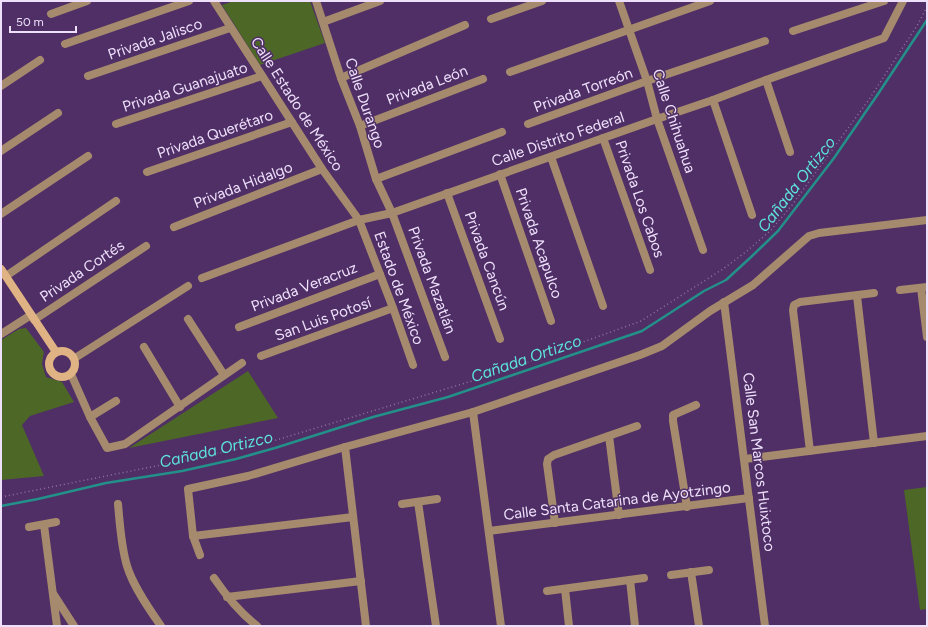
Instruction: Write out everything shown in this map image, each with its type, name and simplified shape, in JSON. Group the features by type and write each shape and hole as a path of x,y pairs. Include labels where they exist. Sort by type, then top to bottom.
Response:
{"street":[{"path":"51,14 88,1"},
{"path":"65,44 189,1"},
{"name":"Calle Estado de México","path":"214,1 322,169 359,220"},
{"name":"Calle Durango","path":"316,1 341,78 360,126 376,179 392,213"},
{"path":"323,22 380,1"},
{"path":"491,19 542,1"},
{"name":"Calle Chihuahua","path":"619,1 647,81 657,119 703,250"},
{"path":"510,72 710,1"},
{"path":"793,31 884,1"},
{"name":"Calle Distrito Federal","path":"202,278 359,220 392,213 884,38 903,1"},
{"path":"341,78 465,25"},
{"name":"Privada Jalisco","path":"88,76 230,28"},
{"name":"Privada Torreón","path":"528,124 647,81 765,41"},
{"path":"1,86 40,60"},
{"name":"Privada Guanajuato","path":"116,124 262,76"},
{"name":"Privada León","path":"360,126 483,79"},
{"path":"766,80 790,152"},
{"path":"713,100 752,215"},
{"path":"1,151 58,113"},
{"name":"Privada Querétaro","path":"147,172 292,122"},
{"path":"376,179 502,132"},
{"name":"Privada Los Cabos","path":"603,138 650,270"},
{"path":"1,214 88,156"},
{"path":"551,157 603,306"},
{"name":"Privada Hidalgo","path":"174,227 322,169"},
{"name":"Privada Acapulco","path":"500,174 551,321"},
{"name":"Privada Cancún","path":"447,193 500,339"},
{"path":"6,276 116,201"},
{"name":"Privada Mazatlán","path":"392,213 445,357"},
{"name":"Estado de México","path":"359,220 413,365"},
{"path":"200,555 193,536 188,489 248,476 345,447 473,412 640,355 662,346 710,310 753,284 809,236 927,220"},
{"name":"Privada Cortés","path":"1,334 33,317 146,246"},
{"path":"1,269 56,352"},
{"name":"Privada Veracruz","path":"239,327 380,274"},
{"path":"75,358 188,286"},
{"path":"900,290 924,287 927,337"},
{"path":"810,451 793,310 794,305 800,302 874,293"},
{"path":"857,296 874,443"},
{"name":"Calle San Marcos Huixtoco","path":"724,302 765,626"},
{"name":"San Luis Potosí","path":"262,356 393,308"},
{"path":"188,320 224,375"},
{"path":"144,348 180,407"},
{"path":"64,350 75,358 75,367 71,374 62,377 51,371 49,362 52,355 56,352 64,350"},
{"path":"71,374 90,417 107,448 125,444 242,364"},
{"path":"90,417 116,401"},
{"path":"686,507 673,415 696,405"},
{"path":"473,412 501,626"},
{"path":"555,523 547,464 548,459 554,455 636,426"},
{"path":"609,436 619,515"},
{"path":"744,459 927,436"},
{"path":"345,447 366,626"},
{"name":"Calle Santa Catarina de Ayotzingo","path":"489,531 749,498"},
{"path":"402,504 437,499"},
{"path":"418,502 436,626"},
{"path":"118,504 121,536 127,567 140,594 161,626"},
{"path":"193,536 353,517"},
{"path":"29,527 56,522"},
{"path":"44,524 57,626"},
{"path":"671,575 709,570"},
{"path":"691,572 698,626"},
{"path":"214,578 227,597 244,617 257,626"},
{"path":"547,591 644,578"},
{"path":"227,597 361,580"},
{"path":"630,580 635,626"},
{"path":"564,589 569,626"},
{"path":"52,592 74,626"}],"path":[{"path":"1,498 273,441 492,375 641,321 723,269 771,230 792,205 870,98 927,8"}],"green space":[{"path":"234,1 310,1 325,43 260,65 222,5"},
{"path":"26,328 44,352 42,364 46,377 62,382 74,402 30,416 22,425 44,476 1,480 1,340 19,329"},
{"path":"248,371 278,418 129,448"},
{"path":"927,487 927,609 920,610 904,490"}],"waterway":[{"name":"Cañada Ortizco","path":"1,506 106,483 182,471 236,459 373,417 448,397 642,331 704,291 726,280 778,231 834,158 927,20"}]}
